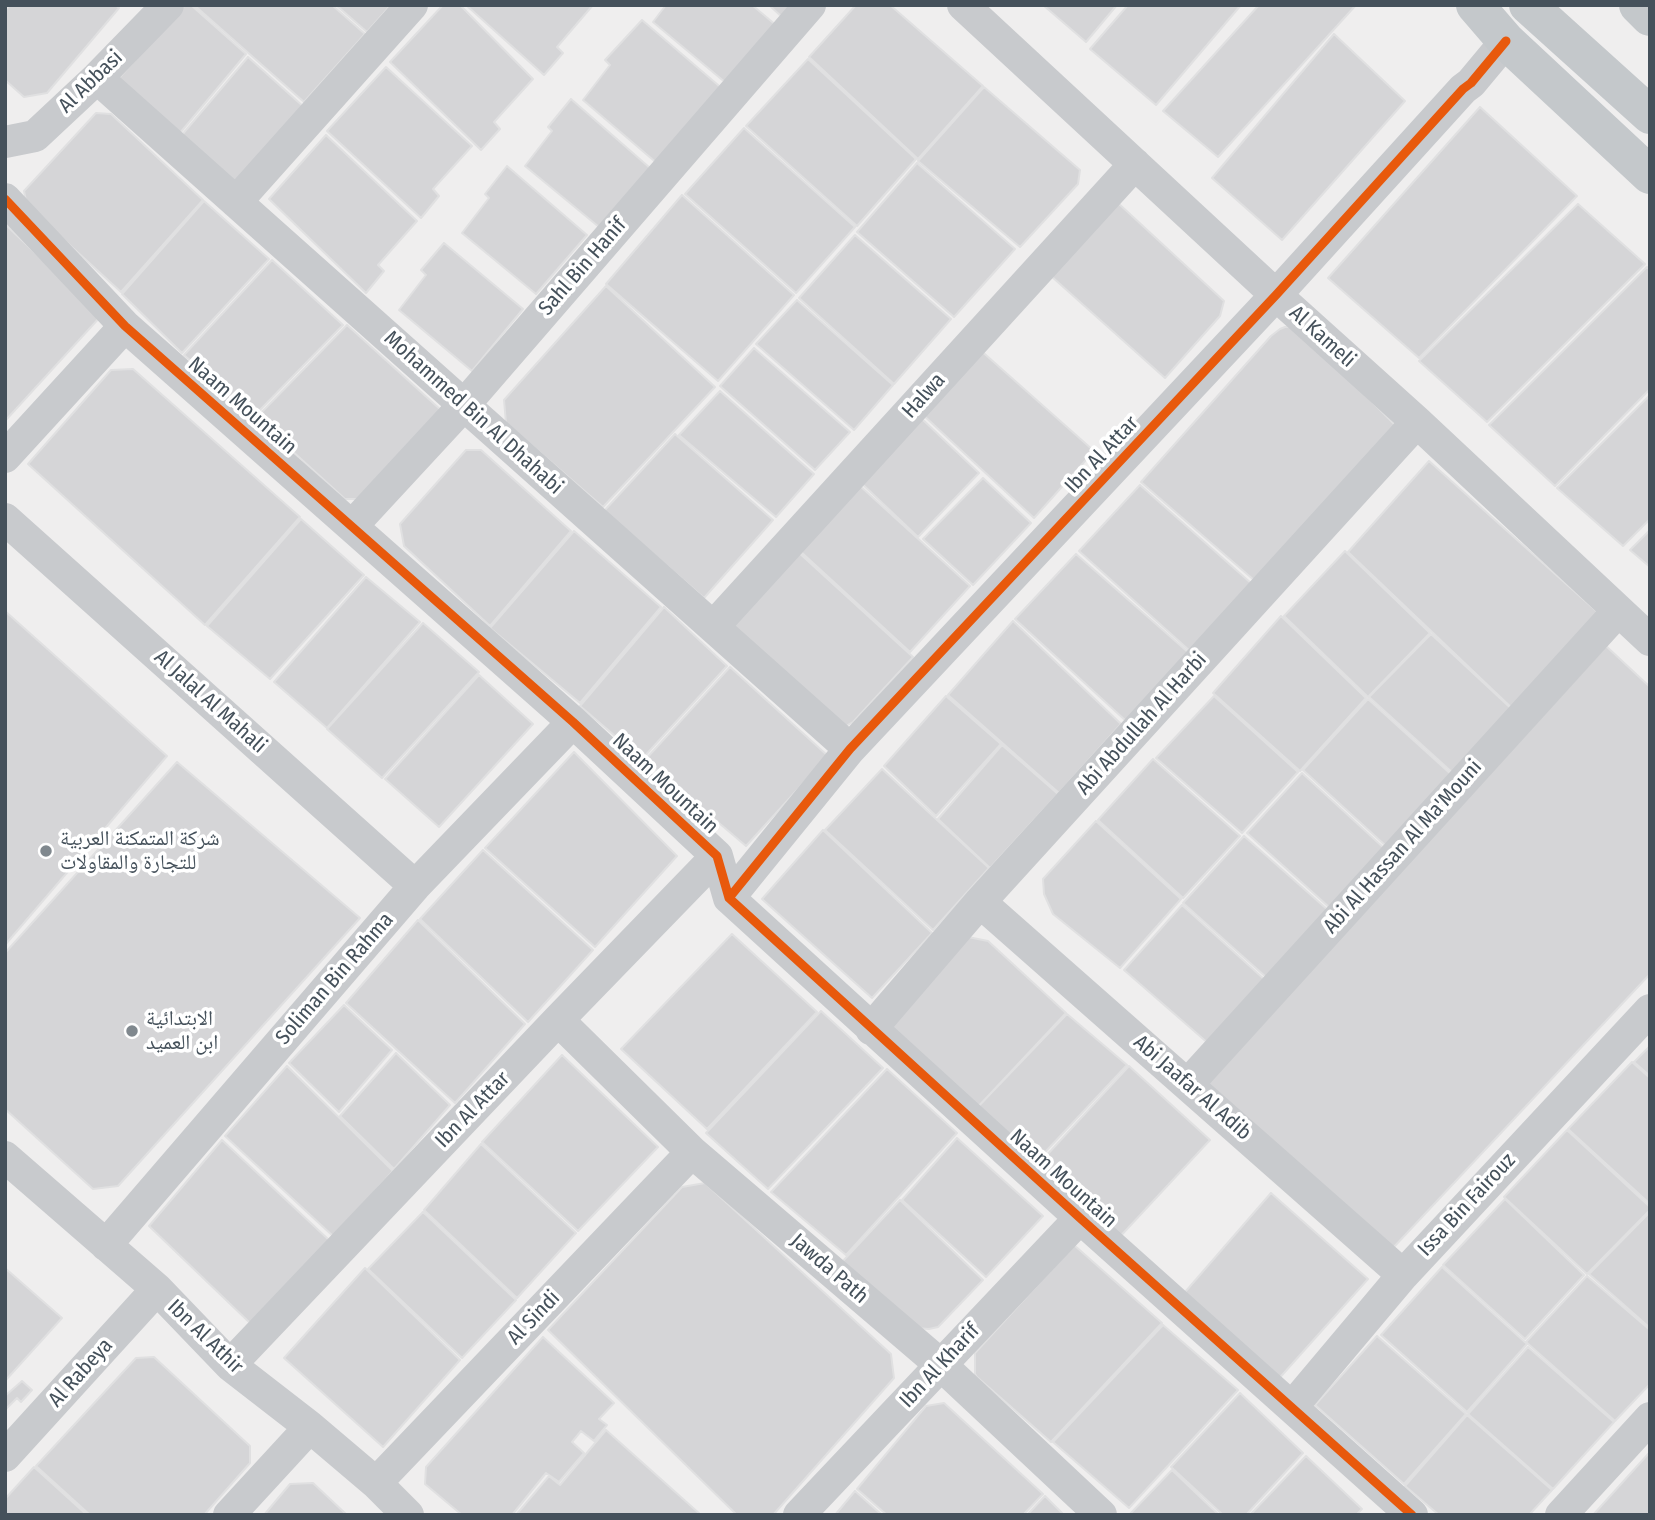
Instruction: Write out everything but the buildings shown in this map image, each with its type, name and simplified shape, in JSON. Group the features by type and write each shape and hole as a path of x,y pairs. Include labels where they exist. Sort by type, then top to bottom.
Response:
{"main road":[{"path":"1475,5 1506,41 1650,176"},
{"path":"1528,5 1650,115"},
{"path":"1638,5 1650,17"}],"street":[{"name":"Al Abbasi","path":"5,142 35,136 97,78 168,5"},
{"path":"236,202 412,5"},
{"name":"Sahl Bin Hanif","path":"352,526 464,405 810,5"},
{"name":"Al Kameli","path":"963,5 1650,640"},
{"name":"Ibn Al Attar","path":"729,898 850,749 1276,295 1471,83 1506,41"},
{"name":"Mohammed Bin Al Dhahabi","path":"97,78 850,749"},
{"name":"Halwa","path":"713,627 1135,164"},
{"name":"Naam Mountain","path":"5,199 125,326 573,722 717,856 729,898 1080,1218 1412,1515"},
{"path":"5,457 125,326"},
{"name":"Abi Abdullah Al Harbi","path":"871,1029 980,902 1416,422"},
{"name":"Al Jalal Al Mahali","path":"5,519 415,886"},
{"name":"Abi Al Hassan Al Ma'Mouni","path":"1188,1084 1618,611"},
{"name":"Soliman Bin Rahma","path":"106,1245 415,886 573,722"},
{"name":"Ibn Al Attar","path":"230,1365 717,856"},
{"name":"Abi Jaafar Al Adib","path":"980,902 1403,1275"},
{"name":"Issa Bin Fairouz","path":"1292,1407 1403,1275 1650,1010"},
{"name":"Jawda Path","path":"558,1020 692,1152 941,1365 1101,1515"},
{"name":"Al Sindi","path":"376,1483 692,1152"},
{"name":"Ibn Al Athir","path":"9,1168 157,1289 230,1365 310,1427 376,1483 408,1515"},
{"name":"Ibn Al Kharif","path":"799,1515 1080,1218"},
{"name":"Al Rabeya","path":"5,1456 157,1289"},
{"path":"1561,1515 1650,1418"},
{"path":"229,1515 310,1427"}],"cycle path":[{"path":"729,898 850,749 1276,295 1471,83 1506,41"},
{"path":"5,199 125,326 573,722 717,856 729,898 1080,1218 1412,1515"}],"place":[{"name":"شركة المتمكنة العربية للتجارة والمقاولات","path":"46,851"},
{"name":"الابتدائية ابن العميد","path":"132,1031"}]}
